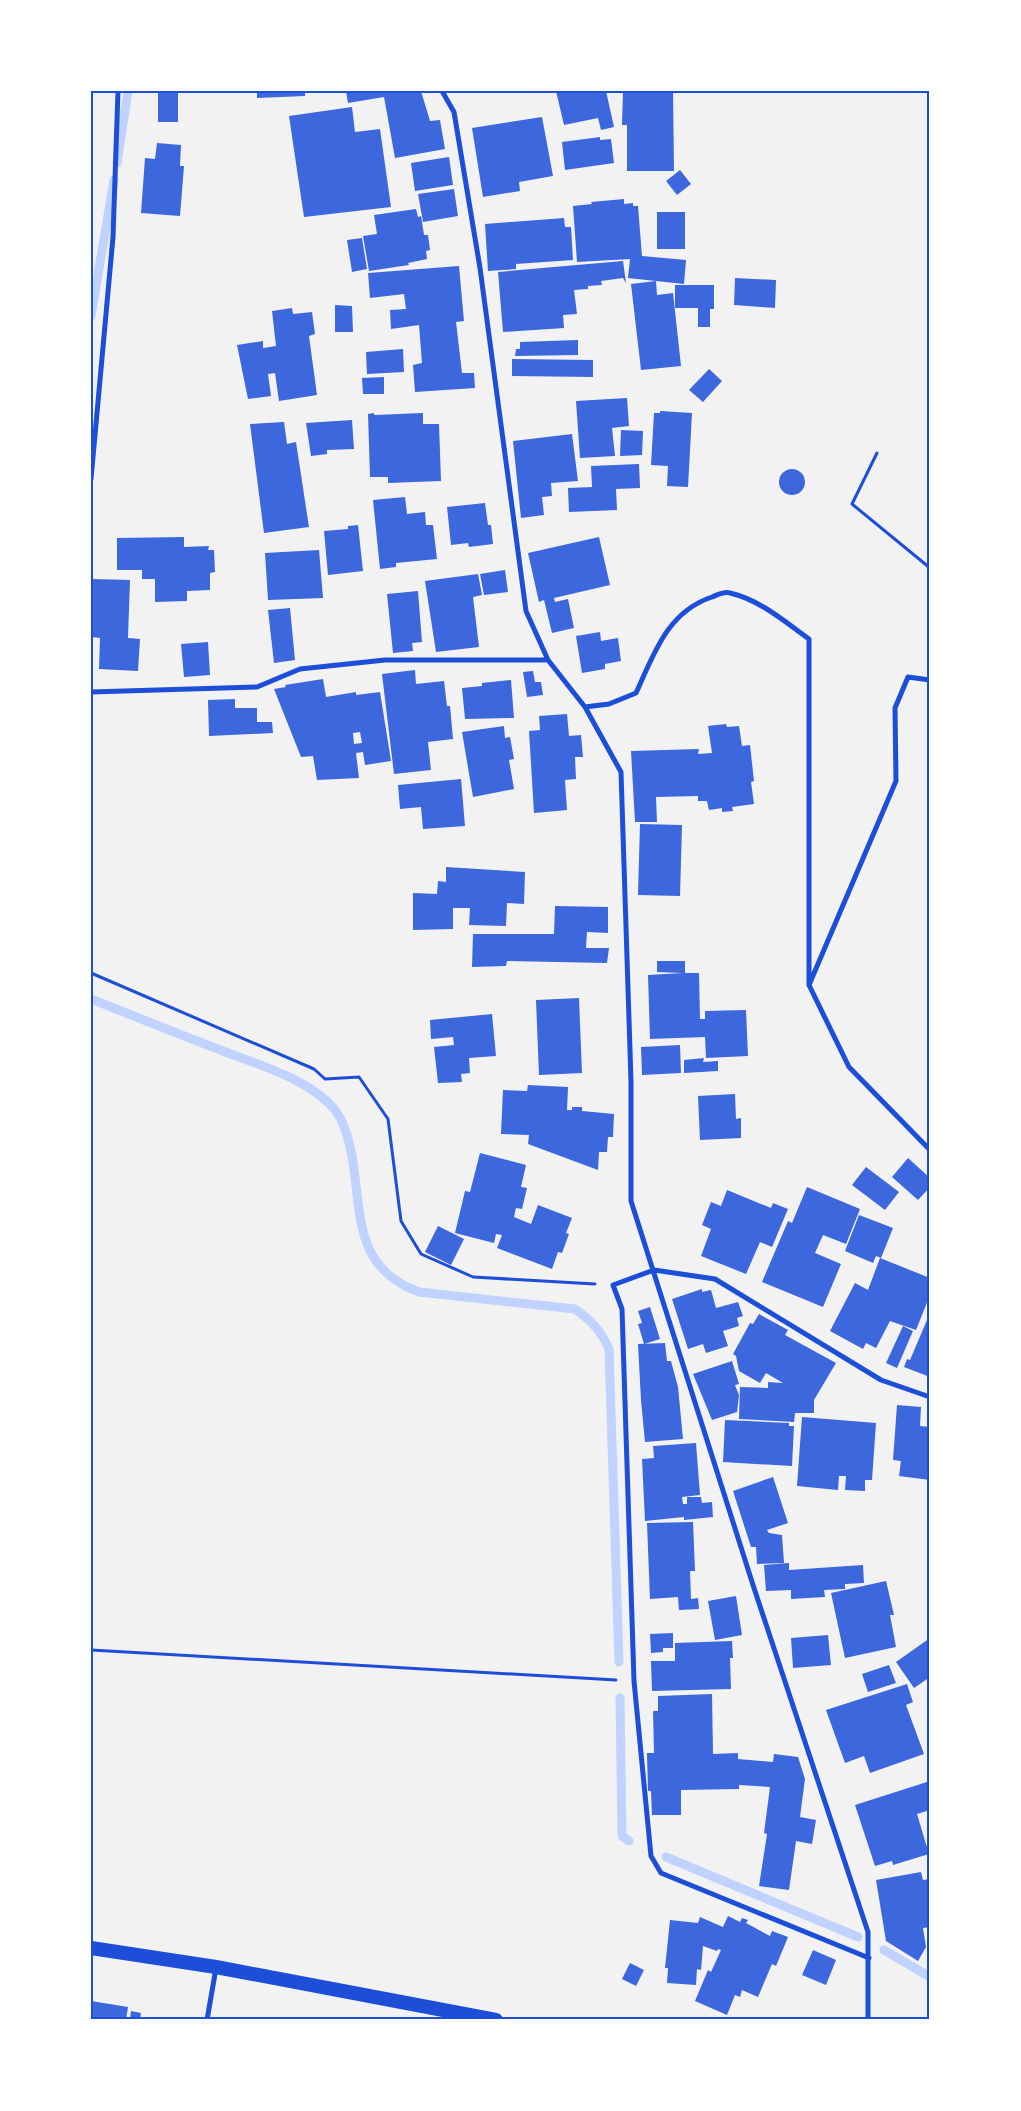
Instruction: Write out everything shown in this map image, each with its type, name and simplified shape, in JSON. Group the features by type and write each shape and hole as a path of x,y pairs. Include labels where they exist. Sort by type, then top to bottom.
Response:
{"highway":[{"path":"91,1948 216,1967 496,2020"}],"street":[{"path":"91,479 113,236 118,91"},
{"path":"442,91 454,112 478,258 526,611 548,660 584,707 621,772 631,1081 631,1201 753,1585 868,1932 868,2020"},
{"path":"584,707 609,704 636,693 659,641 673,622 697,602 728,592 758,603 809,640 809,985 849,1067 930,1150"},
{"path":"91,692 256,687 300,669 385,660 548,660"},
{"path":"809,985 896,781 894,708 908,677 930,680"},
{"path":"869,1958 661,1873 652,1856 634,1681 622,1309 613,1285 654,1270 716,1280 881,1380 930,1397"},
{"path":"207,2020 216,1967"}],"path":[{"path":"877,453 852,504 930,568"},
{"path":"91,973 314,1069 325,1079 360,1077 388,1118 401,1220 421,1254 473,1277 613,1285"},
{"path":"91,1650 634,1681"}],"building":[{"path":"158,91 178,93 178,122 158,122"},
{"path":"257,91 305,91 305,96 257,98"},
{"path":"346,91 421,91 430,121 440,120 445,149 395,158 384,97 348,103"},
{"path":"556,91 606,91 614,127 601,130 598,118 564,125"},
{"path":"623,91 673,91 674,171 627,171 627,125 622,125"},
{"path":"352,107 355,132 380,129 391,207 304,217 289,116"},
{"path":"542,117 553,176 519,182 520,191 483,197 472,128"},
{"path":"600,137 600,140 611,139 614,163 565,170 562,142"},
{"path":"157,143 181,145 180,166 184,166 180,216 141,213 145,158 155,159"},
{"path":"449,157 453,185 415,191 411,163"},
{"path":"680,170 691,184 677,195 666,181"},
{"path":"454,189 458,216 423,222 418,194"},
{"path":"624,199 624,204 633,203 633,206 638,206 642,256 686,260 684,284 628,278 630,259 577,262 573,206 592,204 591,202"},
{"path":"416,209 418,217 421,216 424,235 428,235 430,250 426,251 427,259 408,263 409,265 369,271 363,236 377,234 374,215"},
{"path":"657,212 685,212 685,249 657,249"},
{"path":"564,218 565,227 571,227 573,260 516,264 516,269 488,271 485,224"},
{"path":"362,238 367,269 352,272 347,240"},
{"path":"623,261 626,283 623,278 601,281 602,285 588,286 588,289 574,290 577,314 563,315 564,328 503,332 498,272"},
{"path":"459,266 464,321 456,322 462,373 474,373 475,388 415,392 413,365 422,363 419,325 391,329 390,310 406,309 404,294 370,298 368,273"},
{"path":"735,278 776,280 775,308 734,305"},
{"path":"656,281 657,295 673,293 681,366 641,370 631,284"},
{"path":"675,285 714,285 714,309 710,309 710,327 698,327 698,308 675,308"},
{"path":"335,305 352,306 353,332 335,332"},
{"path":"292,308 293,314 312,312 315,334 309,336 317,395 279,401 275,373 268,374 271,396 248,399 237,345 263,341 263,348 276,346 272,311"},
{"path":"578,340 578,355 515,356 516,349 520,349 520,342"},
{"path":"403,349 404,372 367,374 366,352"},
{"path":"512,359 593,360 593,377 512,376"},
{"path":"709,369 722,381 703,402 689,390"},
{"path":"384,377 384,394 363,394 362,378"},
{"path":"627,398 629,426 612,428 615,456 580,458 576,401"},
{"path":"660,411 692,413 688,487 667,486 668,466 651,465 654,413 660,413"},
{"path":"374,413 374,415 423,413 423,424 439,424 441,481 388,483 388,477 370,477 368,414"},
{"path":"352,420 354,449 327,450 327,454 311,456 306,423"},
{"path":"284,422 287,444 296,442 309,527 264,533 250,424"},
{"path":"621,430 643,431 642,455 620,456"},
{"path":"572,434 578,481 551,483 552,496 542,497 544,515 521,518 513,441"},
{"path":"639,464 640,488 616,489 617,510 569,512 568,488 592,487 591,466"},
{"path":"792,469 801,473 805,482 801,491 792,495 783,491 779,482 783,473"},
{"path":"405,497 407,514 425,512 426,525 433,525 437,559 396,563 396,567 380,569 373,500"},
{"path":"485,503 488,525 491,525 493,544 469,547 468,543 451,545 447,507"},
{"path":"358,525 363,571 328,575 324,531 348,529 348,526"},
{"path":"184,537 184,547 209,546 208,550 214,550 215,572 210,573 210,590 187,591 187,601 155,602 155,579 142,579 142,570 117,570 117,538"},
{"path":"599,537 610,585 554,598 555,602 568,599 574,628 552,633 544,600 539,602 528,553"},
{"path":"319,550 323,598 268,600 265,553"},
{"path":"505,570 508,592 484,595 480,574"},
{"path":"478,574 482,595 473,597 479,647 436,652 425,581"},
{"path":"93,579 130,580 128,638 140,639 138,671 99,669 100,638 92,637"},
{"path":"418,591 422,642 412,643 413,651 393,653 387,594"},
{"path":"290,608 295,660 274,663 268,610"},
{"path":"600,632 601,641 618,638 621,661 605,664 605,669 582,673 576,636"},
{"path":"208,642 210,675 184,677 181,644"},
{"path":"415,670 416,684 444,681 447,706 450,706 453,739 428,742 431,770 394,774 382,674"},
{"path":"533,671 535,682 541,682 543,695 527,697 523,672"},
{"path":"323,679 326,697 356,692 356,695 380,692 391,761 365,765 363,752 356,753 359,778 317,780 313,756 301,757 274,689 286,687 285,685","holes":["360,732 362,743 354,744 353,733"]},
{"path":"511,680 514,718 465,719 462,688 482,686 482,683"},
{"path":"235,699 235,708 257,708 257,722 272,722 273,733 209,736 208,700"},
{"path":"567,714 569,736 581,735 583,757 575,757 576,779 565,780 567,810 534,813 529,731 540,730 539,716"},
{"path":"726,724 727,727 739,726 742,746 750,745 754,781 751,782 754,804 732,807 733,811 722,812 722,808 709,810 707,801 698,801 698,796 656,797 657,822 635,822 631,751 699,749 698,754 712,753 708,726"},
{"path":"504,726 505,738 510,737 514,759 509,760 514,789 473,797 462,732"},
{"path":"461,779 465,826 423,829 421,807 400,809 398,785"},
{"path":"640,824 682,825 680,896 638,895"},
{"path":"446,867 525,872 524,904 507,903 506,926 469,925 470,908 453,908 453,929 413,930 413,893 437,894 438,881 446,882"},
{"path":"555,906 608,907 608,933 587,932 586,948 609,948 607,963 507,961 506,966 472,967 473,934 554,934"},
{"path":"657,961 685,961 685,973 699,973 700,1019 705,1019 705,1011 746,1010 748,1056 706,1058 705,1037 650,1039 648,975 683,973 657,972"},
{"path":"579,998 582,1073 539,1075 536,1000"},
{"path":"492,1014 496,1056 469,1058 470,1073 461,1074 462,1082 438,1083 434,1047 454,1045 453,1037 431,1039 430,1020"},
{"path":"680,1045 681,1073 642,1075 641,1047"},
{"path":"704,1058 703,1062 718,1061 718,1071 684,1073 684,1060"},
{"path":"528,1085 568,1087 567,1110 572,1110 572,1107 582,1107 582,1111 614,1114 613,1137 608,1137 607,1152 599,1152 598,1170 528,1144 529,1135 501,1134 503,1090 527,1091"},
{"path":"735,1094 736,1119 741,1118 741,1138 700,1140 698,1096"},
{"path":"480,1153 526,1165 521,1187 527,1188 522,1209 516,1208 514,1217 531,1224 538,1205 572,1218 566,1233 569,1234 562,1253 558,1252 552,1269 497,1248 502,1235 496,1234 494,1243 455,1233 465,1191 470,1192"},
{"path":"908,1158 930,1178 930,1187 918,1200 892,1177"},
{"path":"866,1167 899,1192 885,1210 852,1185"},
{"path":"807,1187 860,1209 846,1244 823,1235 815,1253 841,1264 823,1307 762,1282 788,1221 792,1223"},
{"path":"727,1190 771,1208 773,1203 788,1209 772,1247 760,1242 746,1274 701,1256 711,1229 702,1225 711,1202 721,1206"},
{"path":"859,1215 893,1228 881,1258 876,1256 873,1263 845,1251"},
{"path":"438,1226 464,1239 451,1265 425,1252"},
{"path":"880,1258 930,1278 930,1295 916,1330 890,1321 876,1348 866,1343 863,1349 830,1331 855,1283 868,1290"},
{"path":"702,1289 702,1292 711,1290 716,1308 738,1302 743,1316 737,1318 739,1326 723,1331 728,1346 706,1353 703,1344 688,1349 672,1299"},
{"path":"650,1307 660,1339 644,1344 638,1324 642,1323 638,1311"},
{"path":"930,1313 930,1377 904,1367 907,1359 910,1360"},
{"path":"759,1314 788,1330 785,1335 836,1363 814,1400 814,1413 795,1413 794,1422 739,1419 740,1387 768,1388 768,1382 783,1383 766,1373 760,1383 739,1371 736,1356 733,1354 750,1323 753,1324"},
{"path":"903,1326 913,1331 897,1368 886,1363"},
{"path":"665,1343 667,1361 671,1361 678,1387 683,1439 645,1442 638,1344"},
{"path":"732,1361 739,1384 735,1385 739,1395 737,1412 712,1420 693,1374"},
{"path":"897,1405 921,1407 920,1426 930,1427 930,1480 899,1476 901,1461 893,1460"},
{"path":"802,1417 876,1423 872,1480 865,1480 865,1491 845,1490 846,1476 839,1476 838,1490 797,1486"},
{"path":"725,1420 789,1423 789,1426 794,1426 792,1466 723,1462"},
{"path":"696,1443 700,1495 682,1497 683,1504 687,1504 687,1497 701,1497 702,1503 712,1502 713,1517 684,1520 684,1517 645,1521 642,1459 654,1458 653,1446"},
{"path":"773,1477 788,1523 767,1530 769,1533 782,1535 784,1563 757,1564 756,1547 751,1547 733,1491"},
{"path":"693,1522 695,1571 690,1571 691,1599 698,1598 699,1609 679,1610 678,1597 650,1599 647,1523"},
{"path":"789,1563 789,1570 863,1565 864,1583 845,1584 845,1589 824,1590 825,1597 791,1599 791,1590 766,1591 764,1565"},
{"path":"886,1581 894,1615 890,1615 896,1647 845,1658 831,1593"},
{"path":"736,1596 742,1635 715,1640 708,1601"},
{"path":"673,1633 673,1648 663,1648 663,1652 651,1653 650,1634"},
{"path":"828,1635 831,1665 793,1668 791,1638"},
{"path":"930,1638 930,1677 914,1688 896,1662"},
{"path":"732,1641 733,1658 730,1658 731,1689 652,1691 651,1661 675,1661 675,1643"},
{"path":"889,1665 896,1683 868,1692 862,1674"},
{"path":"907,1684 913,1702 906,1705 924,1754 870,1773 864,1756 845,1763 826,1710"},
{"path":"712,1694 713,1754 738,1753 738,1759 773,1762 774,1754 798,1757 805,1779 800,1817 816,1820 812,1844 796,1841 789,1890 759,1886 767,1834 764,1833 770,1787 739,1785 739,1789 681,1790 681,1815 652,1815 651,1791 648,1791 647,1753 654,1753 653,1711 658,1711 658,1696"},
{"path":"930,1781 930,1810 917,1814 929,1854 893,1865 892,1861 875,1866 855,1805"},
{"path":"921,1872 923,1880 930,1879 930,1927 923,1928 926,1947 918,1961 886,1941 876,1880"},
{"path":"728,1916 740,1922 742,1918 748,1920 746,1923 770,1936 772,1931 788,1937 776,1966 772,1964 758,1997 742,1990 740,1997 735,1995 727,2015 695,2001 708,1970 711,1972 721,1950 718,1949 717,1951 703,1946 701,1970 697,1969 696,1985 667,1983 668,1968 665,1968 670,1920 698,1923 700,1917 723,1927"},
{"path":"813,1950 836,1960 826,1985 802,1975"},
{"path":"630,1963 644,1970 636,1986 622,1979"},
{"path":"91,2001 128,2007 126,2020 91,2020"},
{"path":"131,2011 141,2013 140,2020 130,2020"}],"waterway":[{"path":"117,163 128,91"},
{"path":"91,316 114,180"},
{"path":"91,999 281,1073 311,1089 324,1099 335,1110 348,1138 364,1236 371,1253 382,1269 398,1282 419,1292 575,1309 603,1337 609,1349 619,1662"},
{"path":"620,1698 622,1836 629,1841"},
{"path":"666,1857 858,1937"},
{"path":"884,1950 930,1977"}]}
